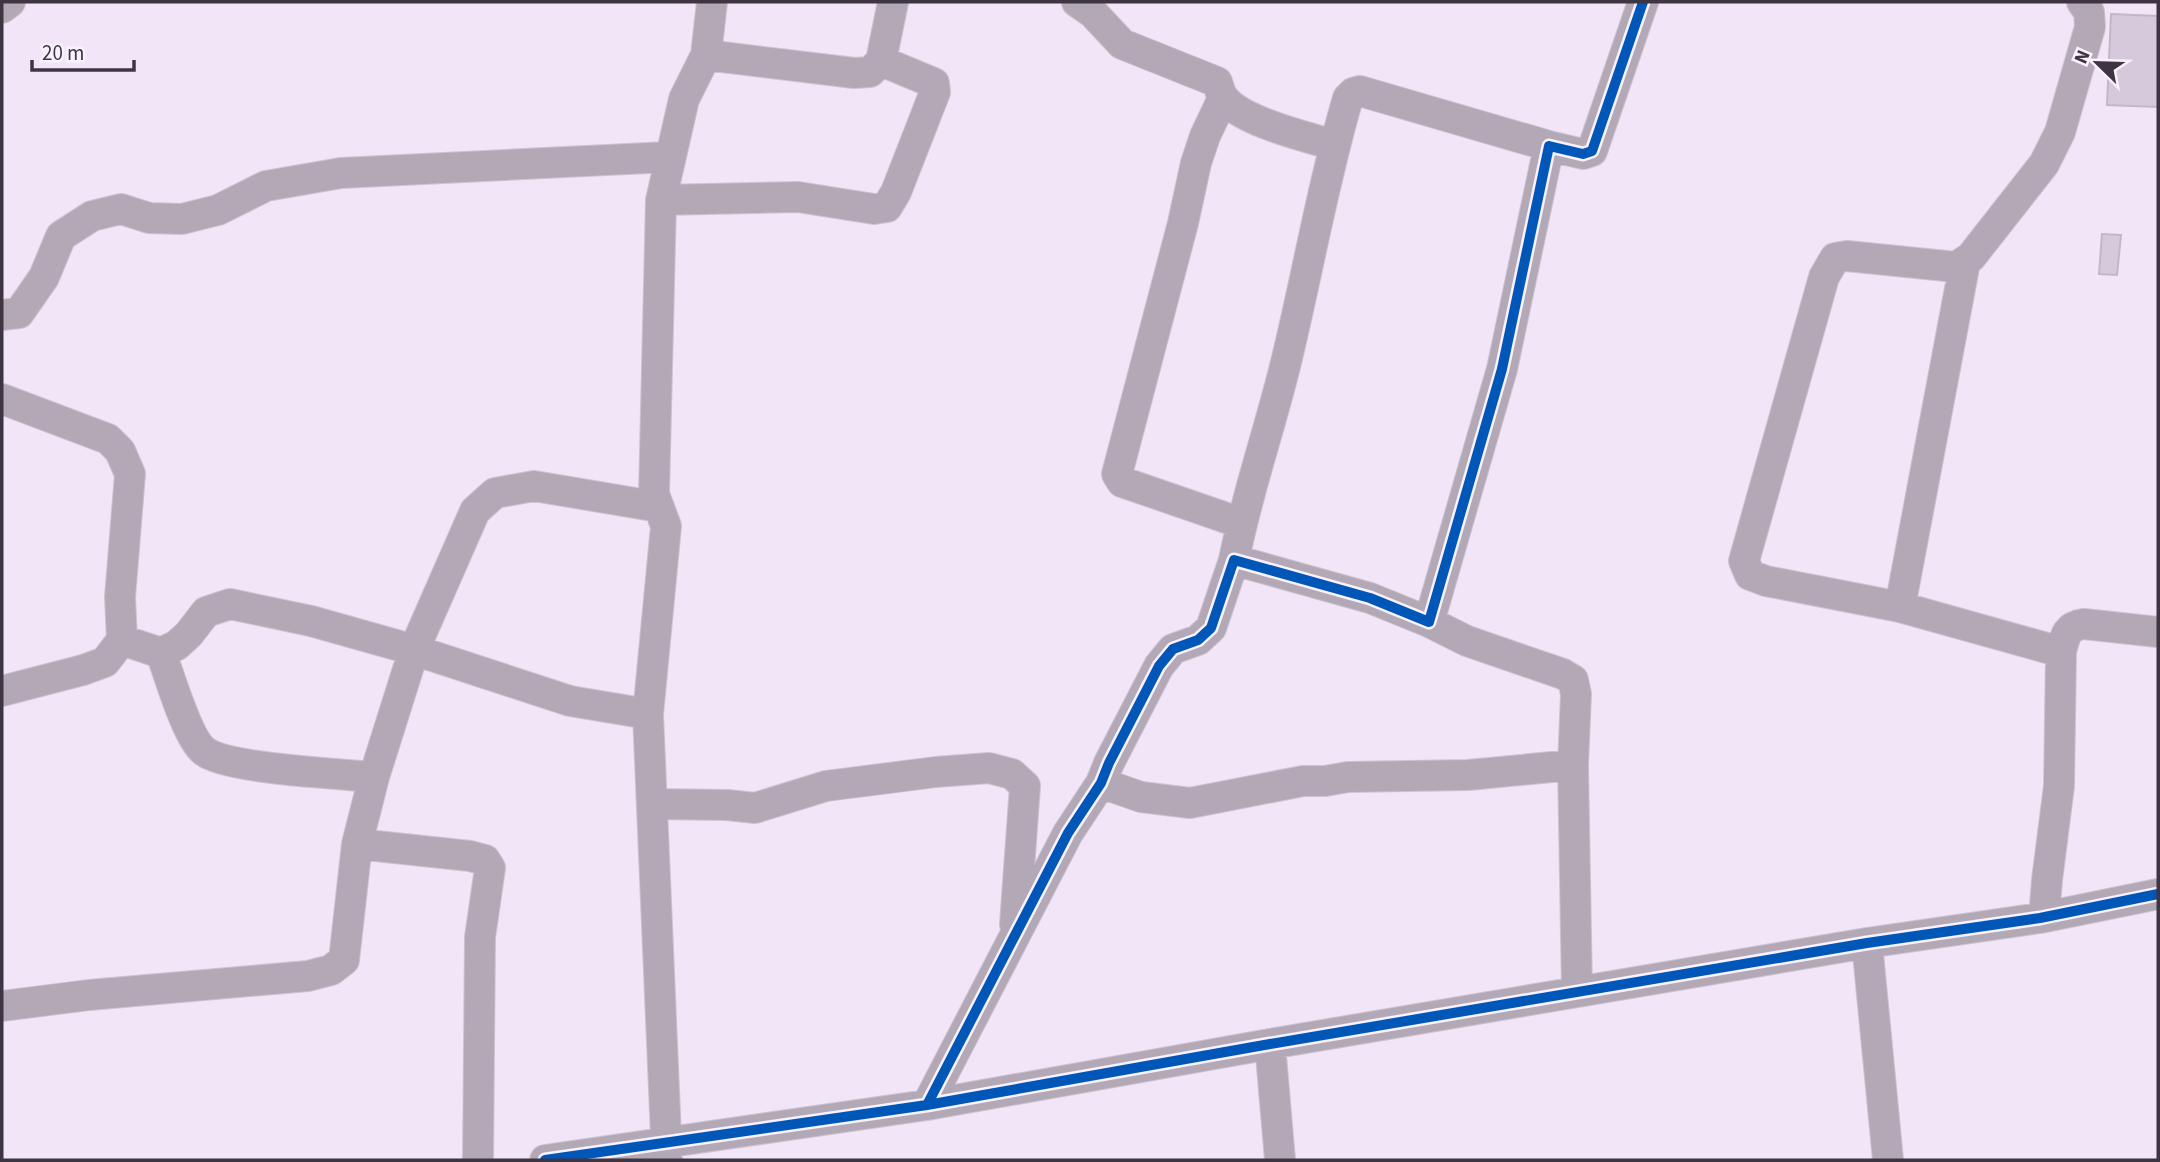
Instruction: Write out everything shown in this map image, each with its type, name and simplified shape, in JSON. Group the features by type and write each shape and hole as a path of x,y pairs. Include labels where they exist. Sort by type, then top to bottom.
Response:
{"street":[{"path":"2,8 10,2"},
{"path":"666,1151 648,714 666,526 654,494 661,200 684,99 706,55 712,2"},
{"path":"706,55 854,73 870,72 881,61 893,2"},
{"path":"927,1105 1068,833 1101,783 1108,763 1159,666 1173,649 1198,640 1211,628 1234,560 1241,523 1287,360 1348,98 1360,91 1583,154 1592,151 1643,2"},
{"path":"2061,652 1899,607 1766,581 1750,575 1744,561 1824,277 1835,258 1847,256 1956,267 1971,257 2044,164 2060,132 2090,27 2089,12 2082,2"},
{"path":"1092,5 1122,44 1217,82 1223,98 1249,116 1335,145"},
{"path":"661,200 798,197 874,209 887,207 896,192 935,92 934,83 881,61"},
{"path":"1223,98 1196,163 1183,223 1117,474 1122,482 1241,523"},
{"path":"1429,622 1502,369 1549,146"},
{"path":"2,314 19,313 44,276 61,236 92,216 102,213 121,209 149,218 182,219 218,211 265,186 341,173 669,157"},
{"path":"1899,607 1965,262"},
{"path":"2,399 108,439 120,452 130,474 120,597 122,640 105,662 2,691"},
{"path":"2,1006 89,995 307,976 331,970 344,960 357,844 374,777 414,650 475,511 495,493 534,486 659,507"},
{"path":"1234,560 1370,598 1467,640 1573,680 1576,707 1573,765 1577,992"},
{"path":"122,640 161,653 177,645 206,612 230,604 311,621 414,650 570,701 648,714"},
{"path":"2044,917 2059,786 2061,652 2066,633 2074,625 2084,624 2158,632"},
{"path":"161,653 192,734 203,751 226,762 374,777"},
{"path":"1101,783 1141,797 1190,803 1303,781 1348,777 1468,775 1573,765"},
{"path":"652,804 755,808 826,786 989,768 1012,774 1025,786 1014,939"},
{"path":"357,844 470,856 485,860 490,868 480,937 478,1160"},
{"path":"545,1160 666,1151 1270,1044 1867,943 2044,917 2158,894"},
{"path":"1867,943 1888,1160"},
{"path":"1270,1044 1280,1160"}],"building":[{"path":"2111,14 2158,16 2158,107 2107,105"},
{"path":"2102,234 2121,235 2117,275 2099,274"}],"cycle path":[{"path":"927,1105 1068,833 1101,783 1159,666 1173,649 1198,640 1211,628 1234,560 1370,598 1429,622 1502,369 1549,146 1583,154 1592,151 1643,2"},
{"path":"545,1160 927,1105 1867,943 2040,918 2158,894"}]}
